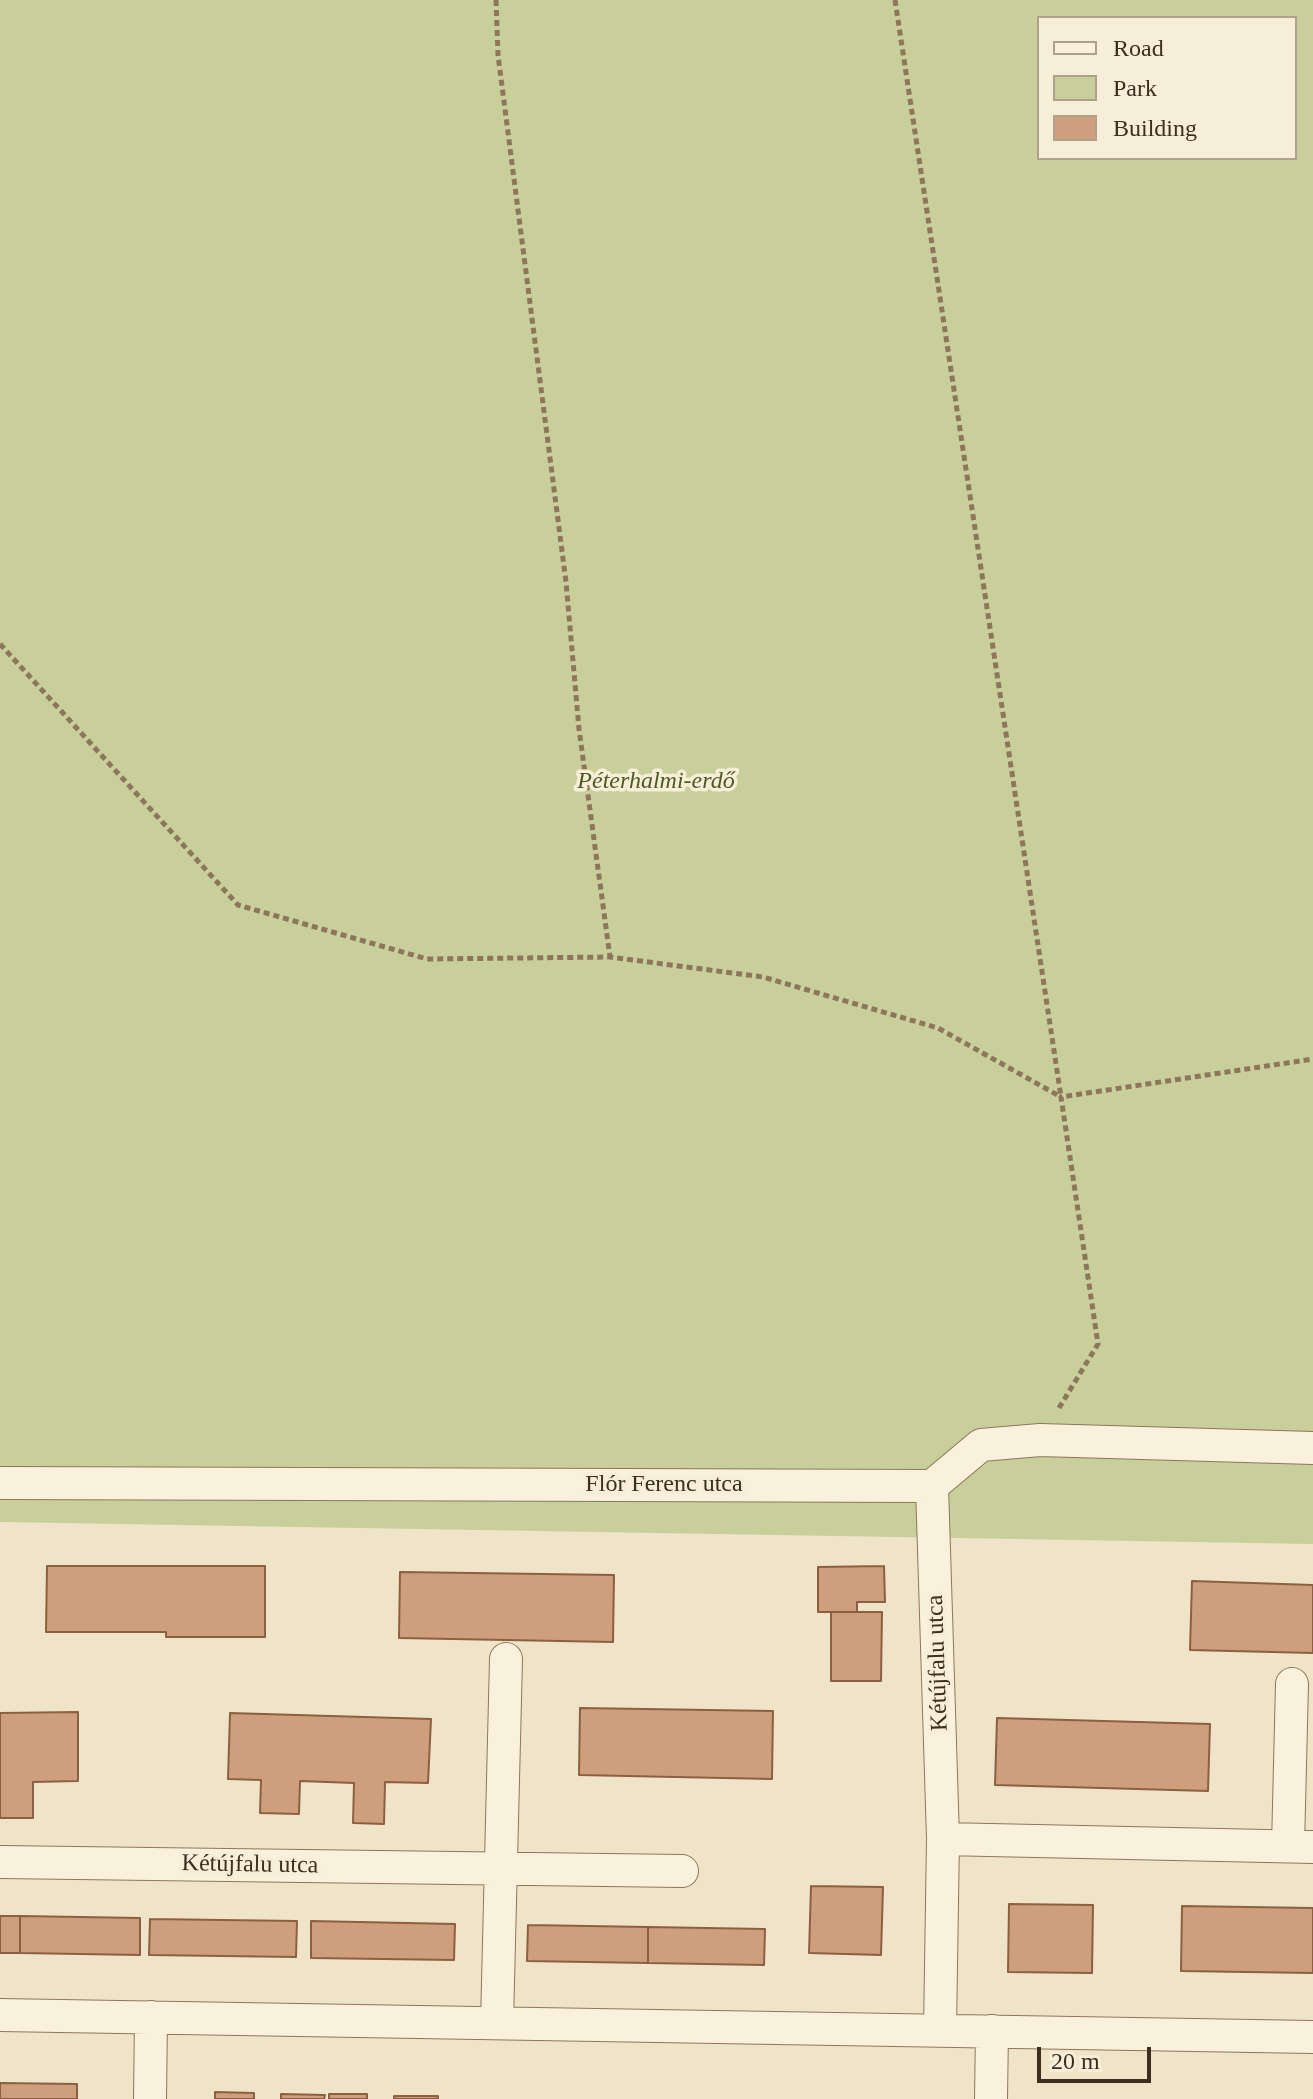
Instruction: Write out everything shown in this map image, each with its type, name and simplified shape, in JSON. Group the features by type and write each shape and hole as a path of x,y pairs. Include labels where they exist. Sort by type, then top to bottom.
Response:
{"street":[{"path":"932,1486 981,1445 1040,1440 1313,1448"},
{"name":"Flór Ferenc utca","path":"0,1483 932,1486"},
{"name":"Kétújfalu utca","path":"932,1486 943,1839 940,2030"},
{"path":"497,2023 506,1659"},
{"path":"943,1839 1300,1847 1292,1684"},
{"name":"Kétújfalu utca","path":"0,1862 682,1871"},
{"path":"0,2015 1313,2037"},
{"path":"150,2099 151,2017"},
{"path":"991,2099 992,2031"}],"path":[{"path":"496,0 498,55 566,582 579,729 610,957"},
{"path":"895,0 1098,1344 1040,1440"},
{"path":"0,644 238,905 427,959 610,957 763,977 938,1028 1061,1097 1313,1059"}],"green space":[{"name":"Péterhalmi-erdő","path":"0,0 1313,0 1313,1544 0,1522"}],"building":[{"path":"47,1566 265,1566 265,1637 166,1637 166,1632 46,1632"},
{"path":"884,1566 885,1602 857,1602 857,1612 818,1612 818,1567"},
{"path":"400,1572 614,1575 613,1642 399,1638"},
{"path":"1192,1581 1313,1585 1313,1653 1190,1650"},
{"path":"831,1612 882,1612 881,1681 831,1681"},
{"path":"580,1708 773,1711 772,1779 579,1775"},
{"path":"78,1712 78,1781 33,1782 33,1818 0,1818 0,1713"},
{"path":"230,1713 431,1719 428,1783 385,1782 384,1824 353,1823 354,1783 300,1781 299,1814 260,1813 261,1780 228,1779"},
{"path":"997,1718 1210,1724 1208,1791 995,1785"},
{"path":"811,1886 883,1887 881,1955 809,1953"},
{"path":"1009,1904 1093,1905 1092,1973 1008,1972"},
{"path":"1182,1906 1313,1908 1313,1973 1181,1971"},
{"path":"0,1916 20,1916 20,1953 0,1953"},
{"path":"20,1916 140,1918 140,1955 20,1953"},
{"path":"150,1919 297,1921 296,1957 149,1955"},
{"path":"311,1921 455,1924 454,1960 311,1958"},
{"path":"528,1925 648,1927 648,1963 527,1961"},
{"path":"648,1927 765,1929 764,1965 648,1963"},
{"path":"0,2083 77,2084 77,2099 0,2099"},
{"path":"215,2092 254,2093 254,2099 215,2099"},
{"path":"281,2094 325,2095 324,2099 281,2099"},
{"path":"329,2094 367,2094 367,2099 329,2099"},
{"path":"394,2096 438,2096 438,2099 394,2099"}]}
